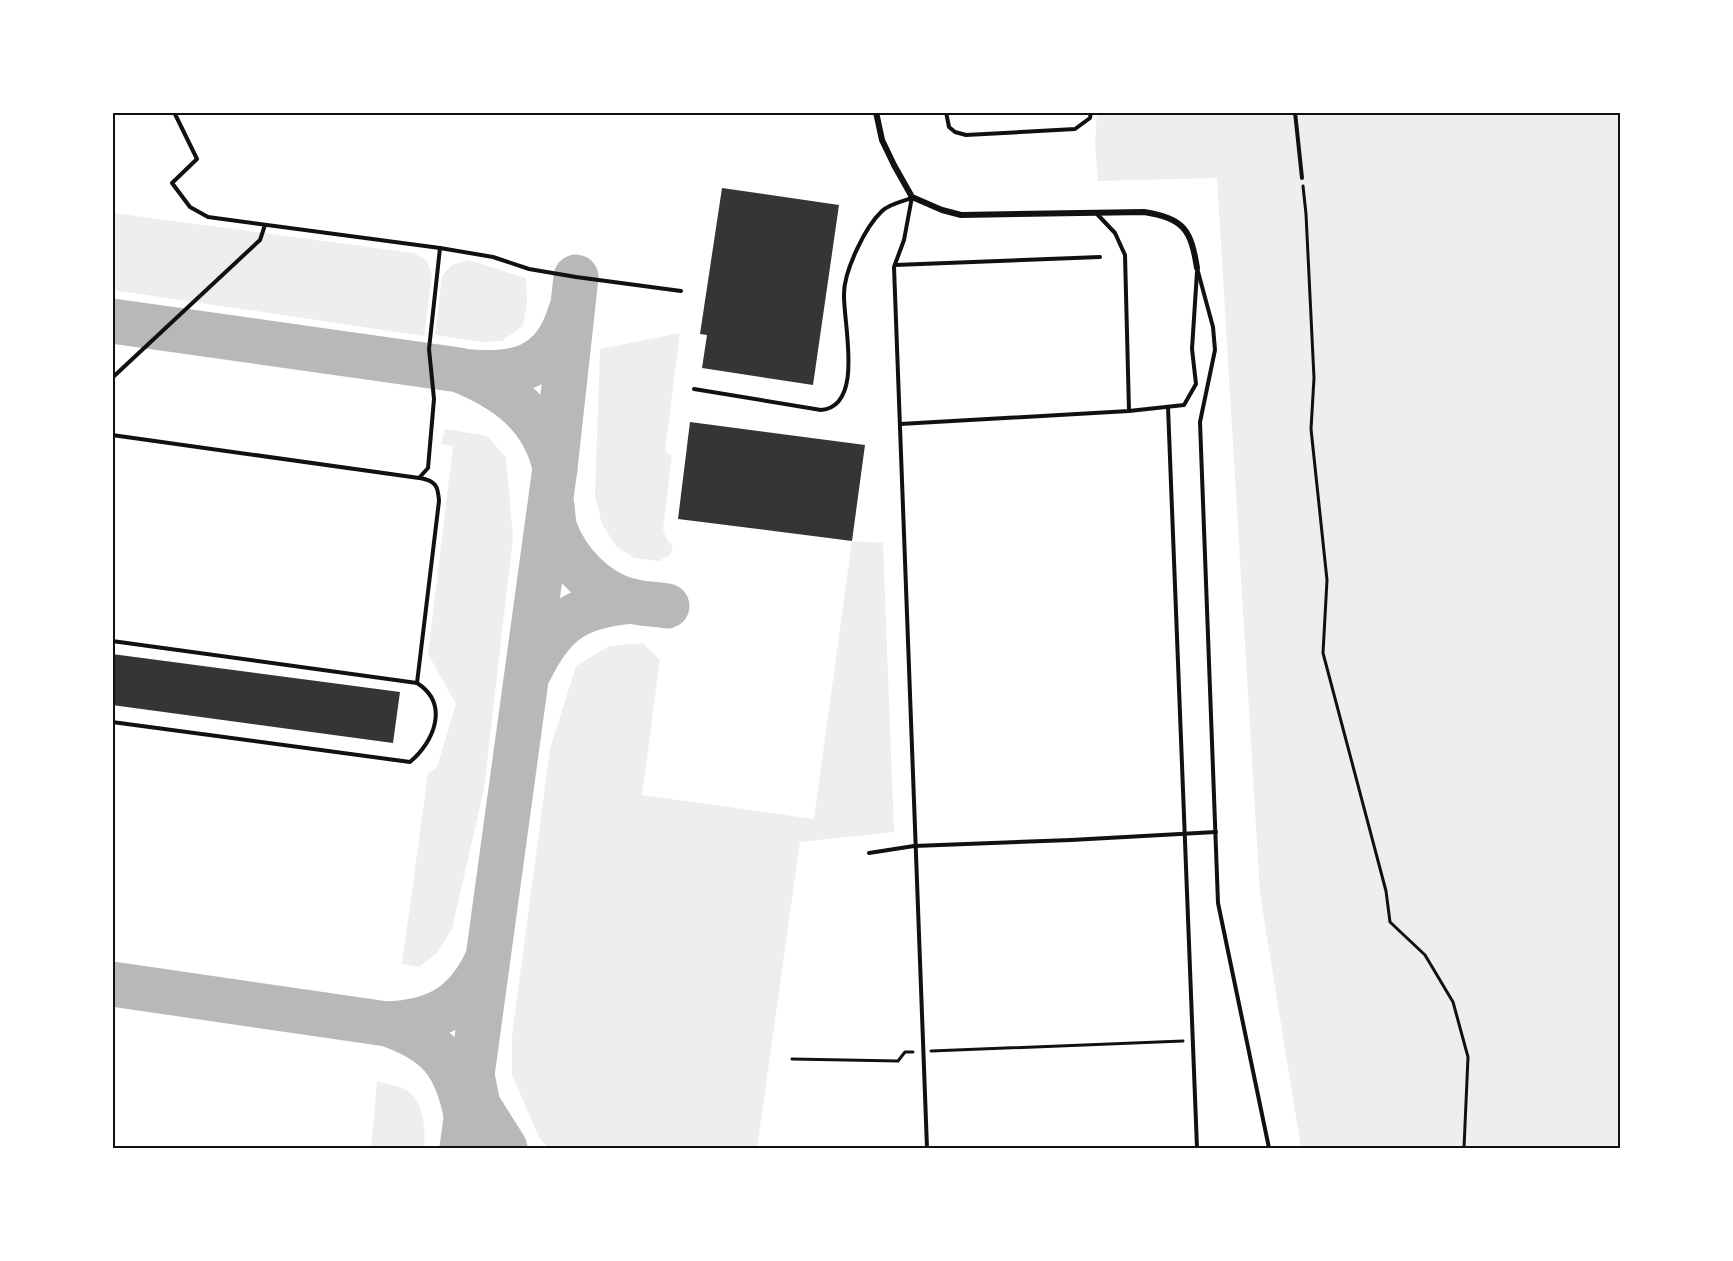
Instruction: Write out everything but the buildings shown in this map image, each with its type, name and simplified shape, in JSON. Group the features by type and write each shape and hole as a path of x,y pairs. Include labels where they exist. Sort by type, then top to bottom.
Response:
{"street":[{"path":"876,112 882,140 912,197 942,210 961,215 1144,212 1161,214 1175,220 1186,230 1194,245 1197,268"}],"lane":[{"path":"174,112 197,159 172,183 190,207 199,214 440,248 493,257 529,269 681,291"},
{"path":"946,112 949,128 966,135 1075,129 1090,118 1091,112"},
{"path":"1295,112 1302,178"},
{"path":"912,197 904,240 895,265 914,846 927,1149"},
{"path":"694,389 821,410 832,409 839,403 848,377 849,348 843,293 849,269 856,251 883,210 912,197"},
{"path":"1097,213 1115,233 1125,255 1129,411"},
{"path":"112,378 261,240 265,225"},
{"path":"419,478 428,468 434,399 429,349 440,248"},
{"path":"895,265 1100,256"},
{"path":"900,424 1129,411 1184,405 1196,384 1192,349 1197,268"},
{"path":"1197,268 1213,327 1215,350 1200,422 1218,903 1269,1149"},
{"path":"1168,407 1197,1149"},
{"path":"112,435 430,480 438,489 439,501 417,683"},
{"path":"112,641 417,683 433,699 436,714 432,736 420,753 410,762 112,722"},
{"path":"869,853 914,846 1216,832"}],"path":[{"path":"1302,178 1306,214 1314,378 1311,429 1327,580 1323,652 1386,891 1390,922 1425,956 1453,1002 1468,1057 1464,1149"},
{"path":"792,1059 898,1061 905,1052 1193,1040"}],"shaded area":[{"path":"1097,113 1620,113 1620,1148 1301,1148 1260,894 1217,178 1098,181 1095,143"},
{"path":"113,213 414,253 427,261 432,275 424,336 113,290"},
{"path":"468,260 526,278 527,303 523,326 502,341 482,342 435,335 442,276 452,265"},
{"path":"680,333 665,451 672,456 663,530 667,540 673,546 670,555 659,561 634,558 616,546 602,524 595,496 600,349"},
{"path":"445,429 487,436 506,457 513,537 484,789 452,929 437,953 419,967 402,964 428,773 437,767 456,704 428,654 453,446 441,444"},
{"path":"852,541 883,543 894,832 800,842 757,1148 548,1148 539,1137 512,1075 512,1036 550,749 576,666 609,646 643,643 660,660 642,795 814,819"},
{"path":"377,1081 403,1088 417,1101 424,1124 424,1148 371,1148"}],"taxiway":[{"path":"462,1148 555,468 576,277"},
{"path":"462,371 499,372 530,365 543,358 554,347 570,313"},
{"path":"112,321 459,370 507,396 532,419 550,450 555,468"},
{"path":"552,506 554,526 560,541 575,564 594,583 630,601 667,606"},
{"path":"530,670 548,639 569,619 596,607 632,601"},
{"path":"112,984 387,1024 405,1023 435,1015 448,1008 470,989 487,960"},
{"path":"387,1024 419,1038 442,1056 456,1081 466,1115"},
{"path":"473,1080 478,1105 505,1148"}]}
